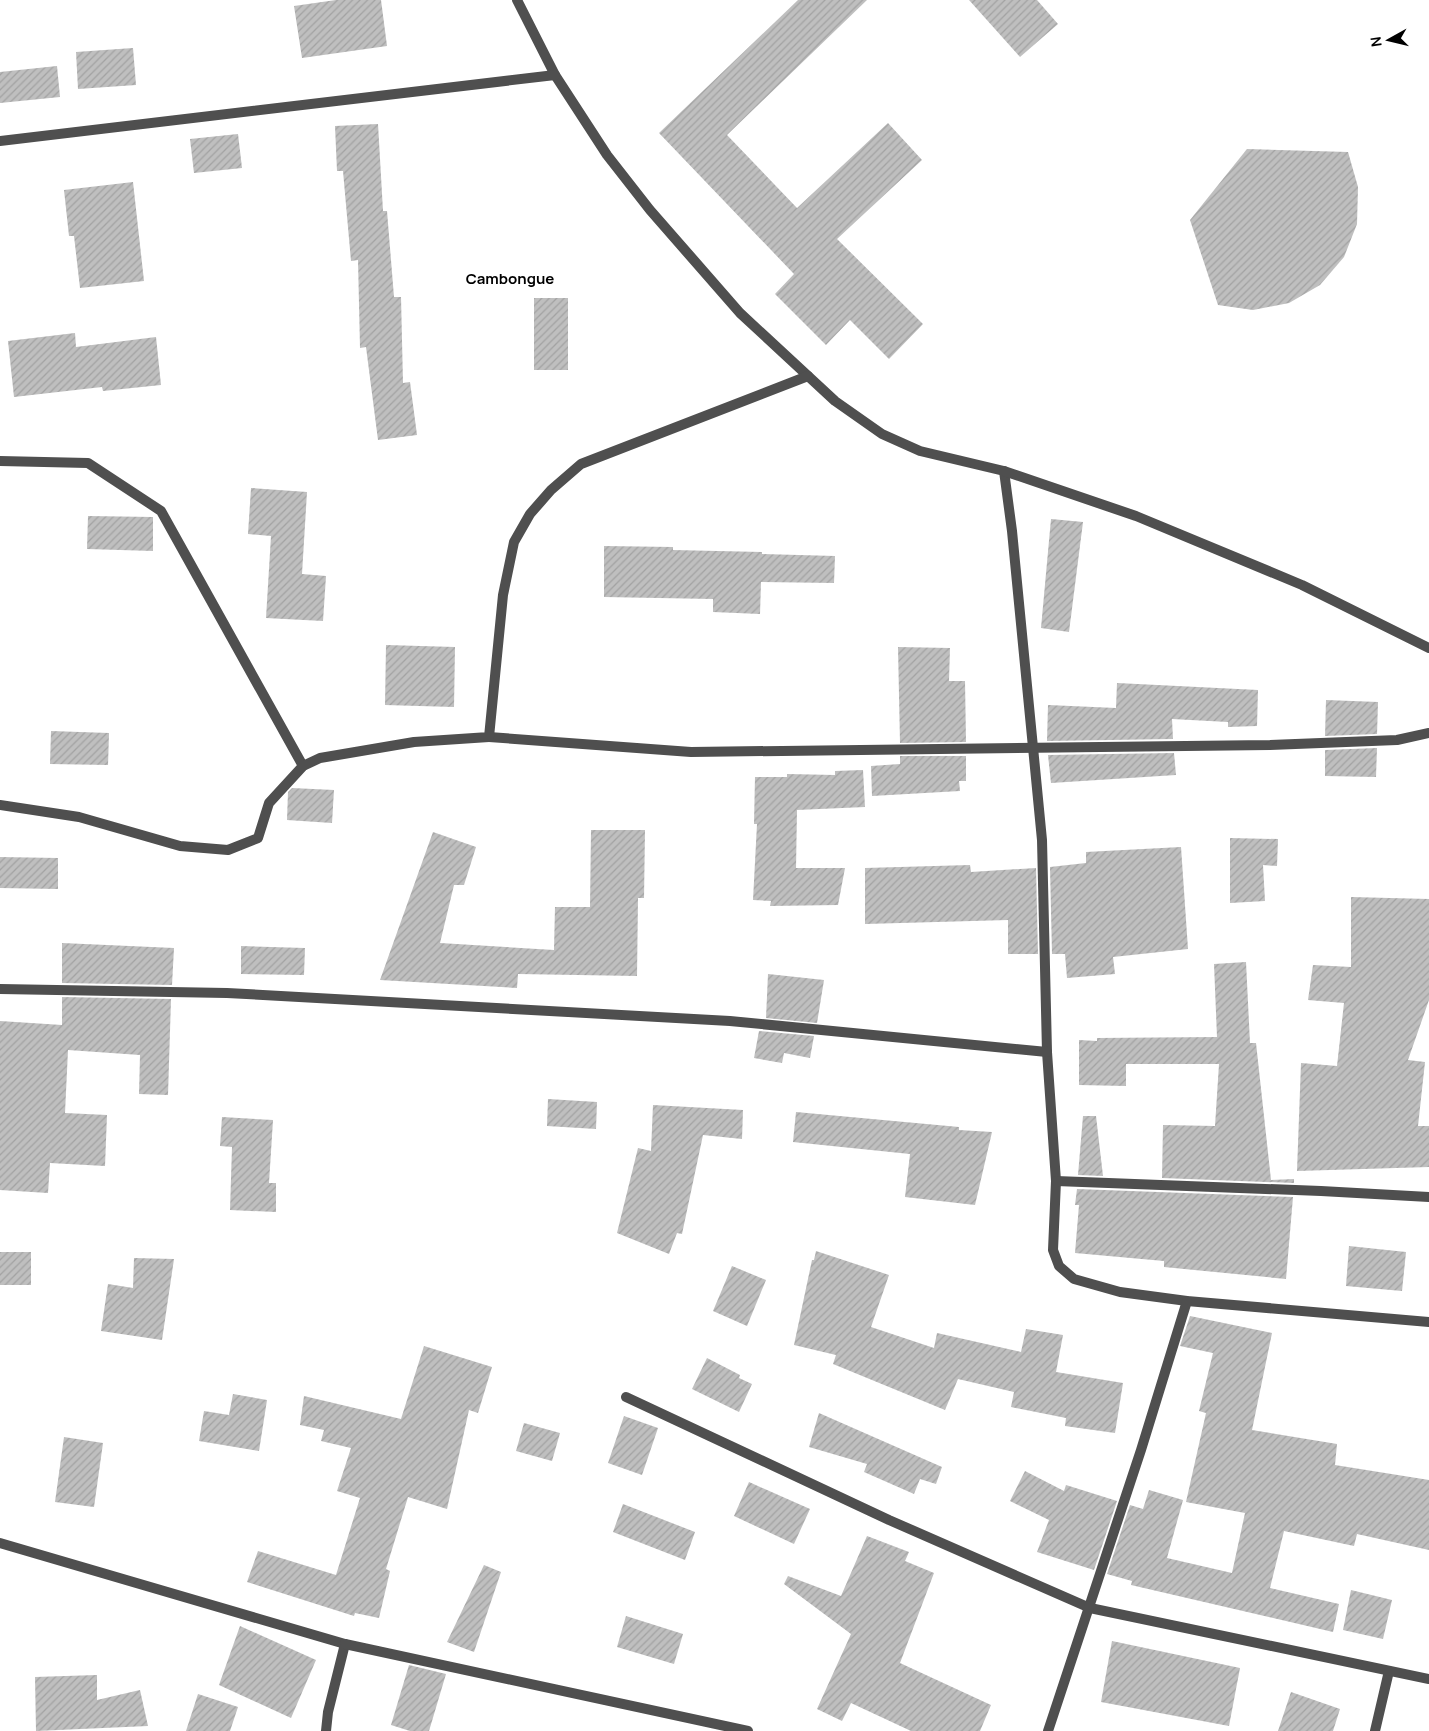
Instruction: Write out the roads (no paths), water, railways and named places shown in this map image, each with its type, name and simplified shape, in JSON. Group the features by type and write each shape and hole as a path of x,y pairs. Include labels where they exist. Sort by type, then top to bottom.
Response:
{"street":[{"path":"517,0 555,75 607,155 650,210 740,312 835,401 882,434 920,451 1004,471 1136,516 1302,585 1429,648"},
{"path":"0,141 555,75"},
{"path":"489,737 503,595 514,542 530,514 551,490 581,464 808,376"},
{"path":"0,461 88,463 161,512 304,766"},
{"path":"1004,471 1012,531 1042,840 1047,1052 1056,1181 1053,1250 1059,1266 1074,1278 1120,1292 1187,1301 1429,1322"},
{"path":"0,805 79,817 180,846 228,850 258,838 269,803 304,766 320,758 414,742 489,737 691,752 1270,745 1397,740 1429,733"},
{"path":"0,989 227,993 730,1021 1047,1052"},
{"path":"1056,1181 1429,1197"},
{"path":"1048,1731 1090,1608 1187,1301"},
{"path":"626,1397 889,1520 1090,1608 1429,1679"},
{"path":"0,1544 345,1644 748,1731"},
{"path":"326,1731 328,1712 345,1644"},
{"path":"1376,1731 1389,1671"}],"district":[{"name":"Cambongue","path":"510,279"}]}
